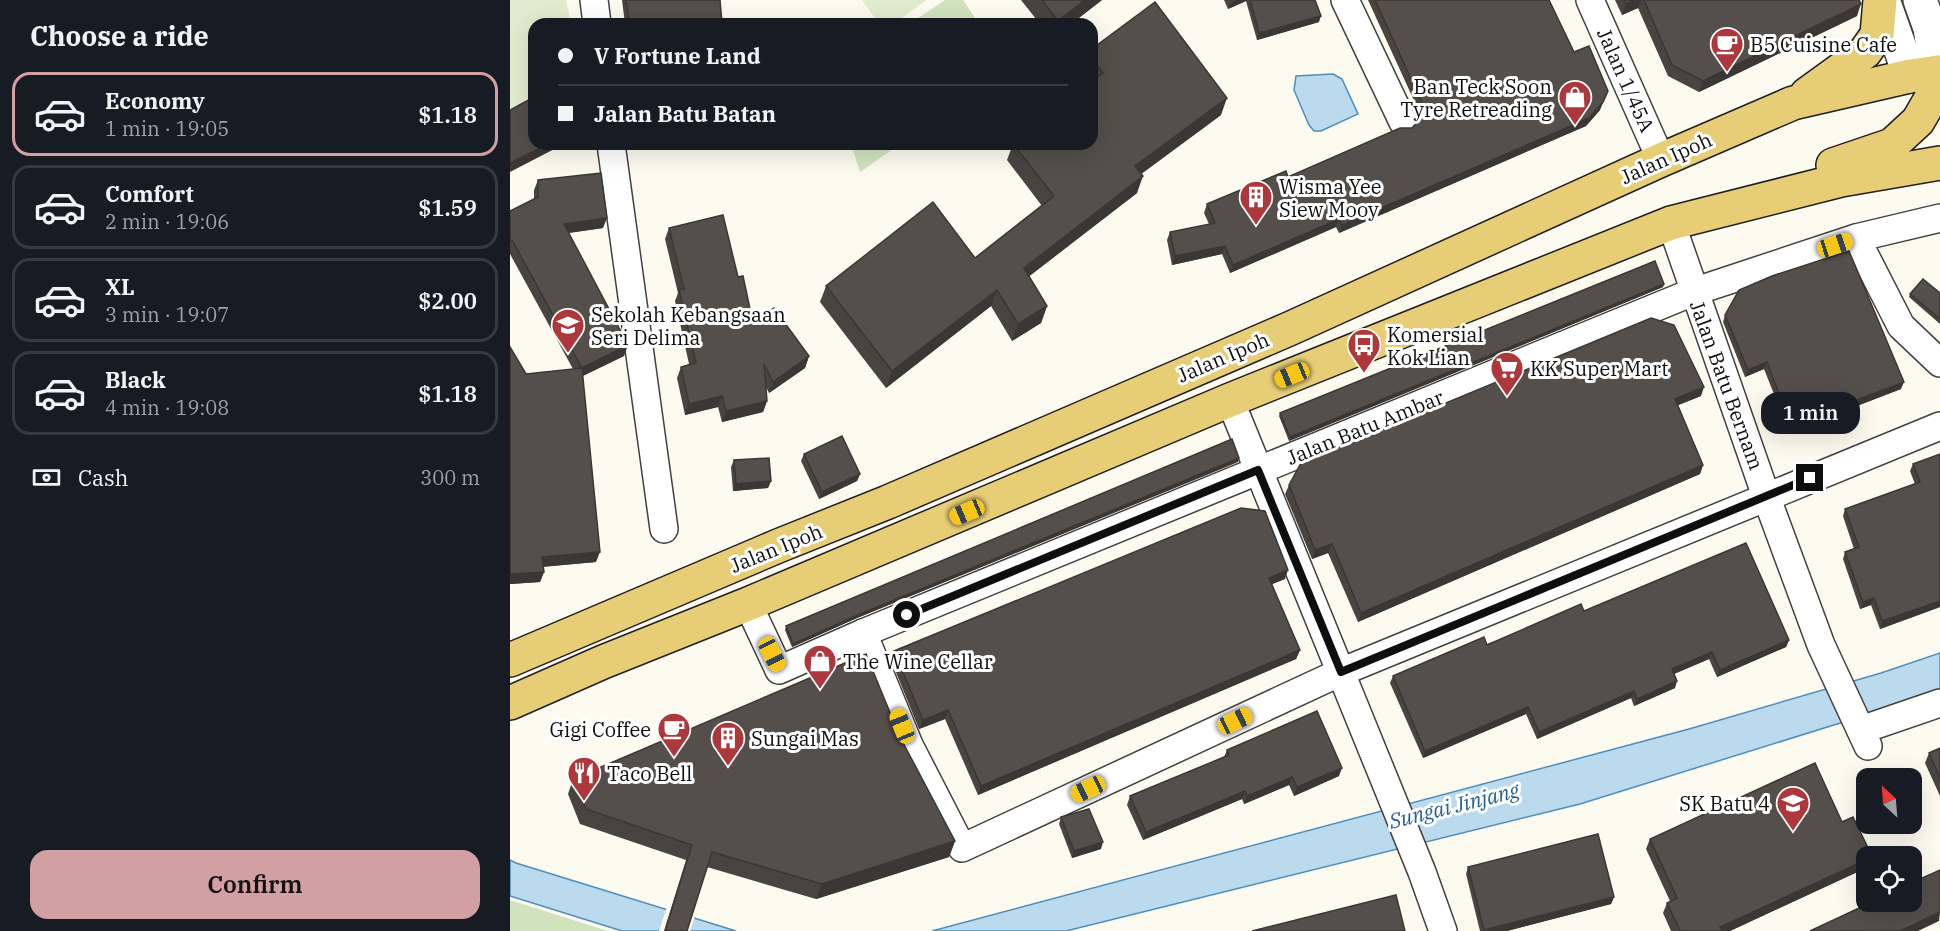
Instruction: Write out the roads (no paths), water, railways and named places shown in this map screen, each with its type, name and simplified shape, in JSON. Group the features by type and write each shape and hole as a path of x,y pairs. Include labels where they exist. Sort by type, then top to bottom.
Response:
{"main road":[{"path":"1793,104 1865,52 1877,35 1882,0"},
{"name":"Jalan Ipoh","path":"510,660 767,550 888,502 1279,333 1661,160 1793,104 1932,83"},
{"path":"1671,223 1892,145 1918,121 1932,83"},
{"name":"Jalan Ipoh","path":"510,704 603,662 748,604 1230,400 1671,223 1841,180 1940,163"}],"street":[{"path":"594,0 596,18"},
{"path":"1344,0 1403,122"},
{"name":"Jalan 1/45A","path":"1590,0 1661,160"},
{"path":"1882,0 1932,83"},
{"path":"1920,0 1930,28 1932,83"},
{"path":"612,150 664,529"},
{"name":"Jalan Batu Ambar","path":"748,604 779,670 863,633 1694,292 1856,238 1940,218"},
{"name":"Jalan Batu Bernam","path":"1671,223 1766,496 1821,645 1861,730 1940,703"},
{"path":"1856,238 1901,326 1940,363"},
{"path":"1230,400 1390,793 1443,931"},
{"path":"863,633 909,745 962,848 1341,672 1940,426"}],"water":[{"path":"1333,74 1342,79 1358,114 1321,131 1314,131 1309,125 1294,90 1296,76"},
{"name":"Sungai Jinjang","path":"1940,653 1940,692 1580,804 1066,931 932,931 1689,729 1881,673"},
{"path":"510,860 736,931 622,931 510,896"}],"place":[{"name":"B5 Cuisine Cafe","path":"1727,73"},
{"name":"Ban Teck Soon Tyre Retreading","path":"1575,126"},
{"name":"Wisma Yee Siew Mooy","path":"1256,226"},
{"name":"Sekolah Kebangsaan Seri Delima","path":"568,354"},
{"name":"Komersial Kok Lian","path":"1364,374"},
{"name":"KK Super Mart","path":"1507,397"},
{"name":"The Wine Cellar","path":"820,690"},
{"name":"Gigi Coffee","path":"674,758"},
{"name":"Sungai Mas","path":"728,767"},
{"name":"Taco Bell","path":"584,802"},
{"name":"SK Batu 4","path":"1793,832"}]}
